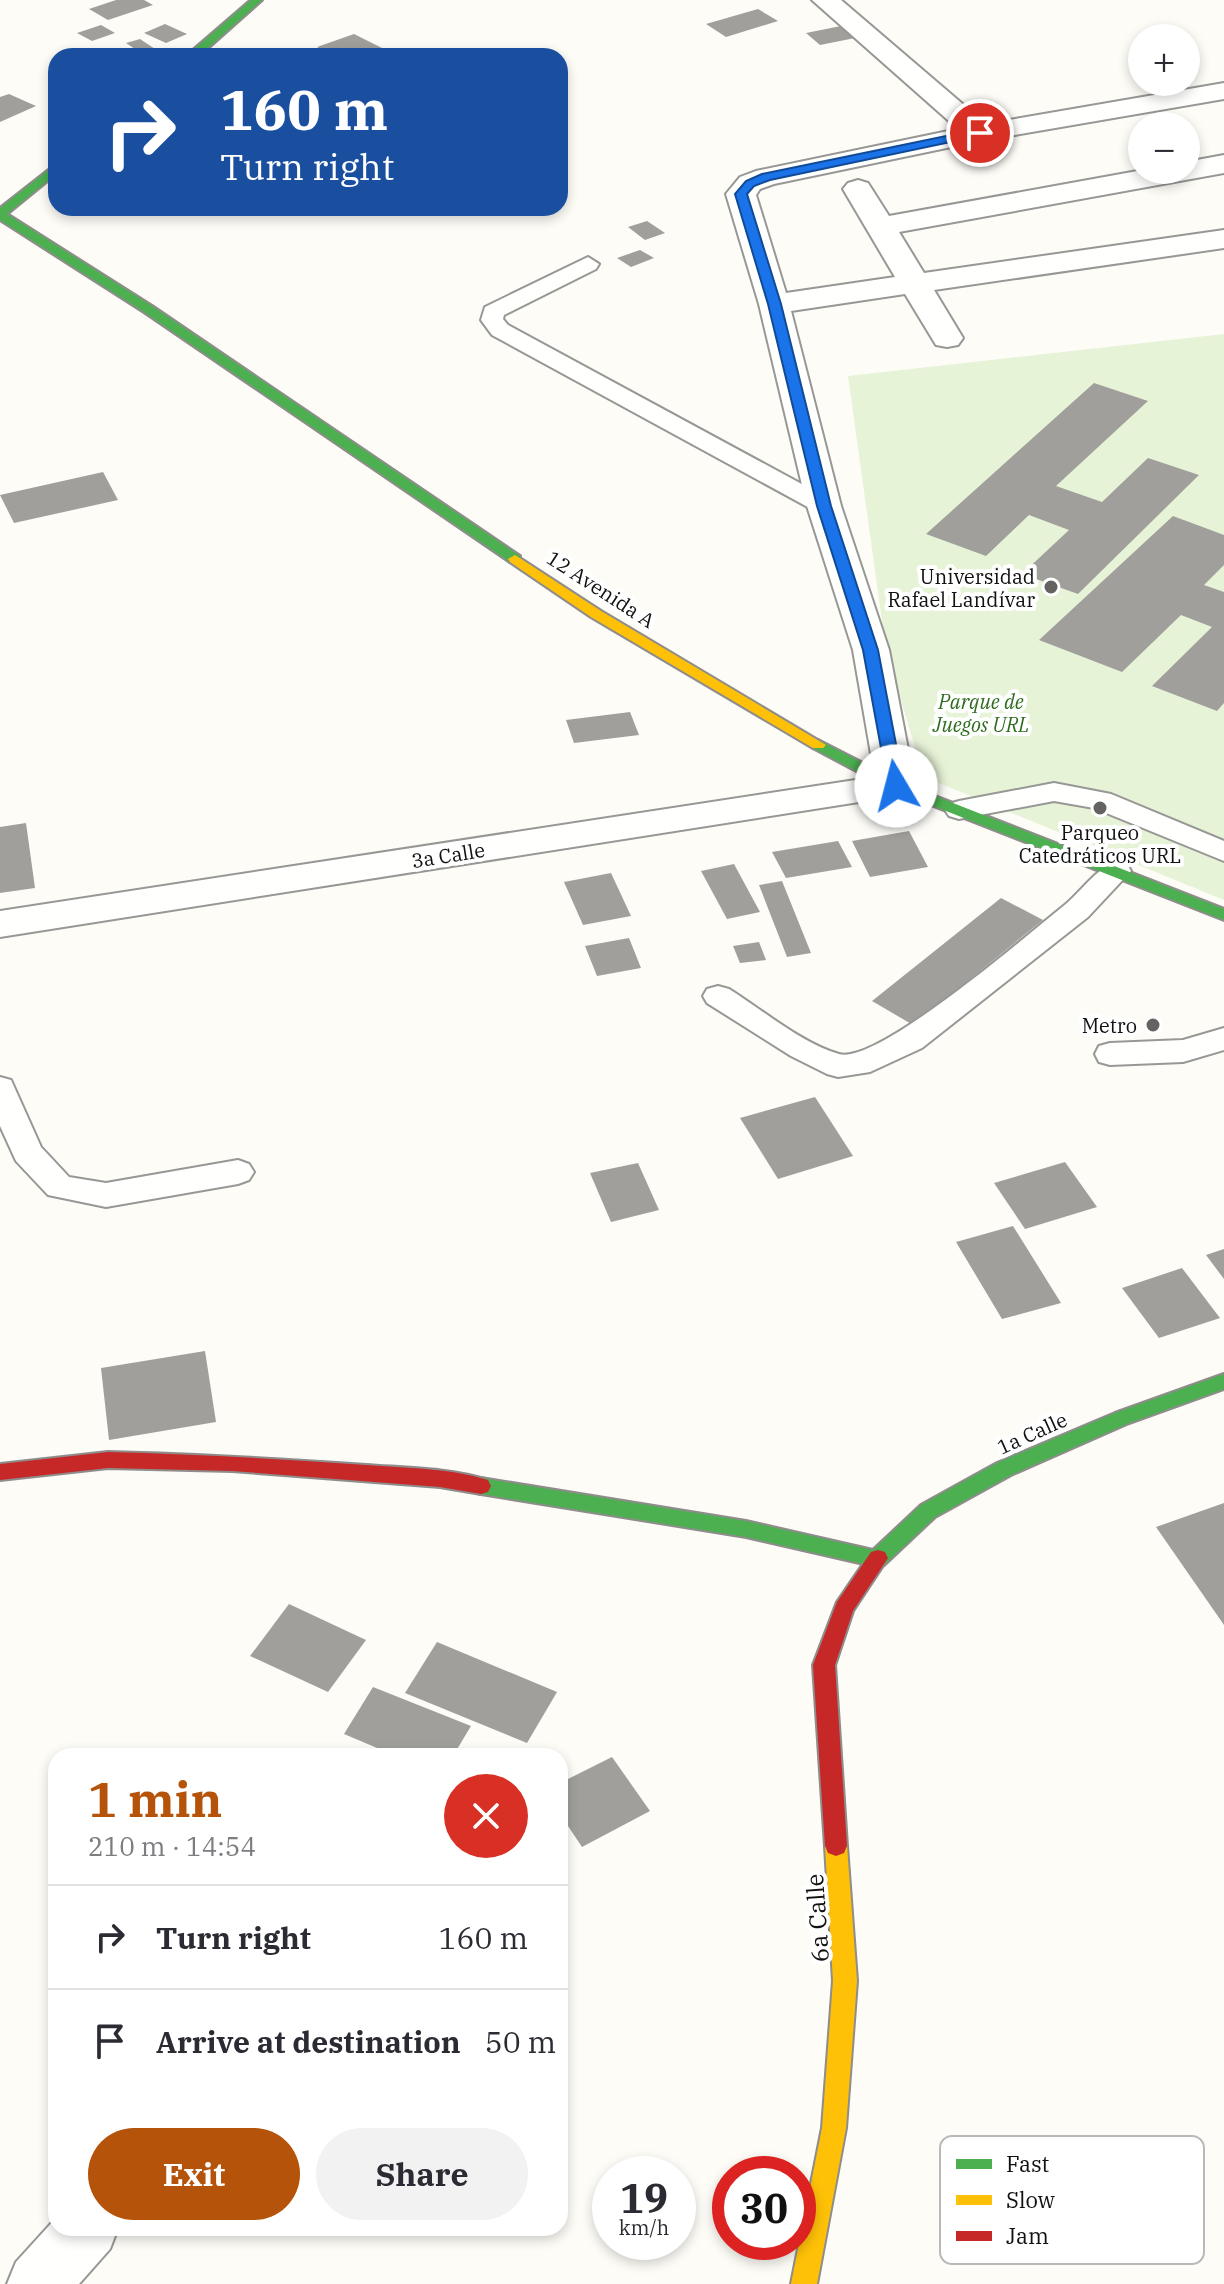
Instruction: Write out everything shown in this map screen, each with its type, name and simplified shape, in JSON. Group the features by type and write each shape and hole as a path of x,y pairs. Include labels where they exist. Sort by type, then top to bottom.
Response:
{"main road":[{"path":"203,48 257,0"},
{"path":"0,215 48,175"},
{"name":"12 Avenida A","path":"0,215 148,309 596,614 813,742 896,786 1224,915"},
{"name":"1a Calle","path":"877,1559 928,1511 1004,1469 1122,1418 1224,1381"},
{"path":"0,1472 108,1460 232,1463 440,1479 746,1529 877,1559"},
{"name":"6a Calle","path":"804,2284 834,2128 845,1981 824,1665 844,1608 877,1559"}],"street":[{"path":"825,0 980,133"},
{"path":"896,786 871,650 824,506 774,304 741,194 750,183 766,177 980,133 1224,91"},
{"path":"882,226 1224,164"},
{"path":"858,189 947,338"},
{"path":"774,304 1224,239"},
{"name":"3a Calle","path":"0,924 896,786"},
{"path":"38,2284 81,2236"}],"lane":[{"path":"588,264 493,312 492,320 500,330 824,506"},
{"path":"959,810 1054,792 1101,800 1224,852"},
{"path":"718,996 802,1049 838,1066 859,1064 911,1041 1078,910 1117,871"},
{"path":"1110,1054 1183,1051 1224,1039"},
{"path":"0,1088 27,1153 59,1187 106,1195 238,1172"}],"green space":[{"name":"Universidad Rafael Landívar","path":"1224,334 1224,900 924,777 886,650 848,376"}],"building":[{"path":"116,0 144,0 153,5 108,20 89,9"},
{"path":"758,9 778,21 726,37 706,24"},
{"path":"165,24 187,34 166,43 144,33"},
{"path":"101,25 115,33 92,41 77,33"},
{"path":"841,26 855,38 820,45 806,33"},
{"path":"354,34 382,48 319,48"},
{"path":"140,39 154,48 134,48 126,43"},
{"path":"9,94 36,106 0,122 0,97"},
{"path":"647,221 665,233 645,240 628,227"},
{"path":"640,250 654,258 631,267 617,258"},
{"path":"1094,383 1148,401 1056,486 1102,502 1148,458 1199,475 1078,594 1022,574 1069,530 1029,515 986,556 926,534"},
{"path":"103,472 118,500 14,523 0,495"},
{"path":"1173,516 1224,535 1224,565 1204,585 1224,592 1224,703 1217,711 1152,686 1212,627 1181,615 1122,672 1039,640"},
{"path":"630,712 639,735 574,743 566,720"},
{"path":"26,823 35,888 0,893 0,827"},
{"path":"909,831 928,867 870,877 852,841"},
{"path":"838,841 852,867 786,878 772,852"},
{"path":"734,864 760,912 727,919 701,871"},
{"path":"611,873 631,916 583,925 564,882"},
{"path":"782,881 811,953 787,957 759,885"},
{"path":"1001,898 1043,920 913,1025 872,1001"},
{"path":"629,938 641,968 597,976 585,946"},
{"path":"759,942 766,960 740,963 733,946"},
{"path":"815,1097 853,1156 778,1179 740,1118"},
{"path":"1065,1162 1097,1207 1025,1229 994,1183"},
{"path":"638,1163 659,1210 611,1222 590,1173"},
{"path":"1013,1226 1061,1303 1002,1319 956,1242"},
{"path":"1224,1249 1224,1279 1206,1255"},
{"path":"1182,1268 1220,1318 1159,1338 1122,1288"},
{"path":"205,1351 216,1422 109,1440 101,1368"},
{"path":"1224,1503 1224,1625 1156,1527"},
{"path":"289,1604 366,1640 328,1692 250,1656"},
{"path":"437,1642 557,1692 527,1743 405,1693"},
{"path":"373,1687 471,1726 458,1748 377,1748 344,1734"},
{"path":"612,1757 650,1811 582,1847 568,1826 568,1779"}],"traffic: fast":[{"path":"201,48 257,0"},
{"path":"0,214 48,175"},
{"path":"0,215 148,309 515,559"},
{"path":"818,745 896,786 1224,915"},
{"path":"878,1558 928,1511 1004,1469 1122,1418 1224,1381"},
{"path":"481,1486 746,1529 877,1559"}],"traffic: slow":[{"path":"515,559 596,614 818,745"},
{"path":"804,2284 834,2128 845,1981 836,1846"}],"traffic: jam":[{"path":"0,1472 108,1460 232,1463 440,1479 481,1486"},
{"path":"836,1846 824,1665 844,1608 878,1558"}],"place":[{"name":"Universidad Rafael Landívar","path":"1051,587"},
{"name":"Parqueo Catedráticos URL","path":"1100,808"},
{"name":"Metro","path":"1153,1025"}],"route":[{"path":"896,786 894,761 871,650 824,506 774,304 741,194 750,183 766,177 980,133"}],"park label":[{"name":"Parque de Juegos URL","path":"981,712"}]}
